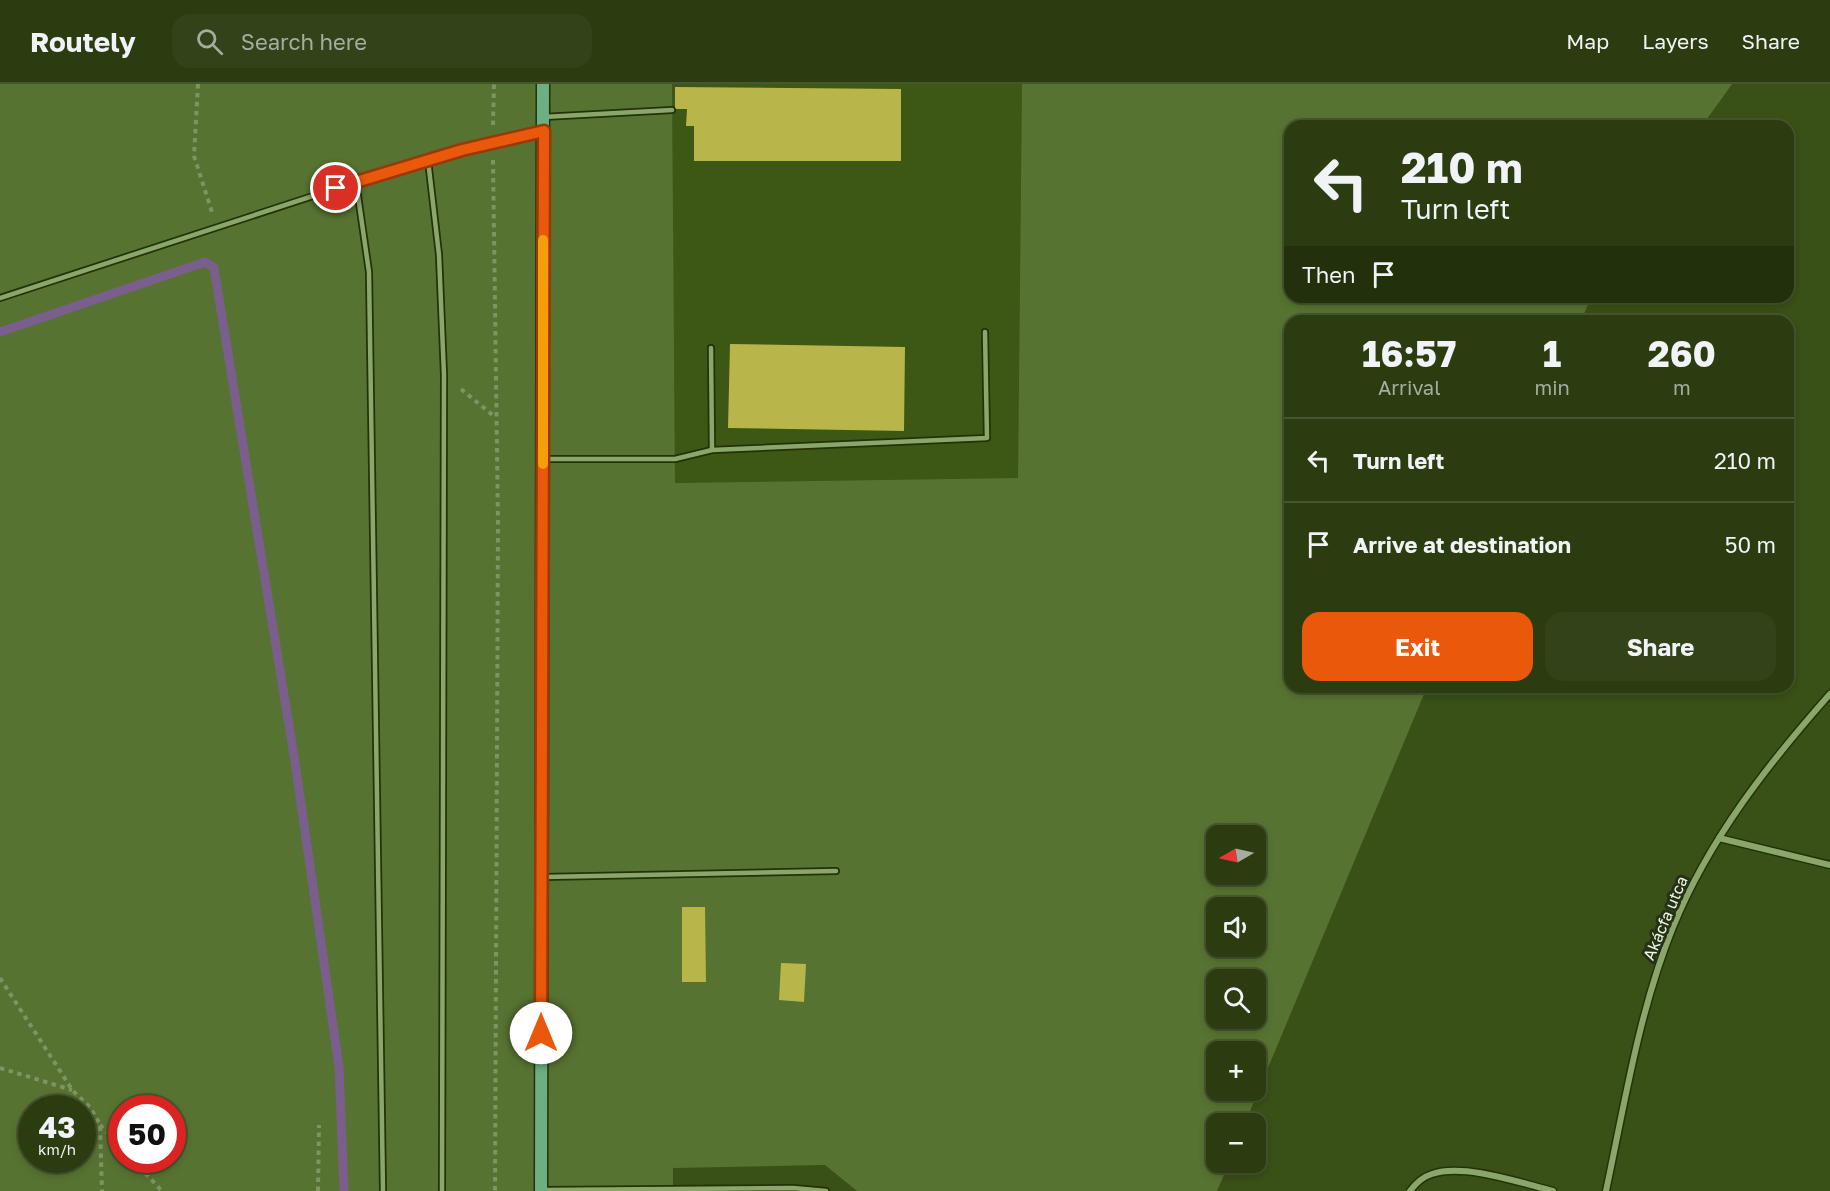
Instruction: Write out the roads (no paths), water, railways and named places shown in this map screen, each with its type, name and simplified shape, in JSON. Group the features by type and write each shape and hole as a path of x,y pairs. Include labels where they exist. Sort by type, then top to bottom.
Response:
{"main road":[{"path":"541,1190 543,84"}],"street":[{"name":"Akácfa utca","path":"1606,1191 1642,1024 1659,966 1693,883 1719,838 1753,787 1793,735 1830,694"},
{"path":"1719,838 1830,865"},
{"path":"1410,1191 1418,1181 1431,1174 1448,1171 1495,1176 1553,1191"}],"lane":[{"path":"543,117 672,110"},
{"path":"0,298 356,182 493,141 544,131"},
{"path":"428,160 439,255 444,375 442,1191"},
{"path":"356,182 369,272 383,1191"},
{"path":"543,459 675,459 712,450 987,438 985,332"},
{"path":"711,348 712,450"},
{"path":"541,877 836,871"},
{"path":"541,1190 826,1191"}],"waterway":[{"path":"0,332 205,262 214,268 295,762 339,1067 344,1191"}]}
